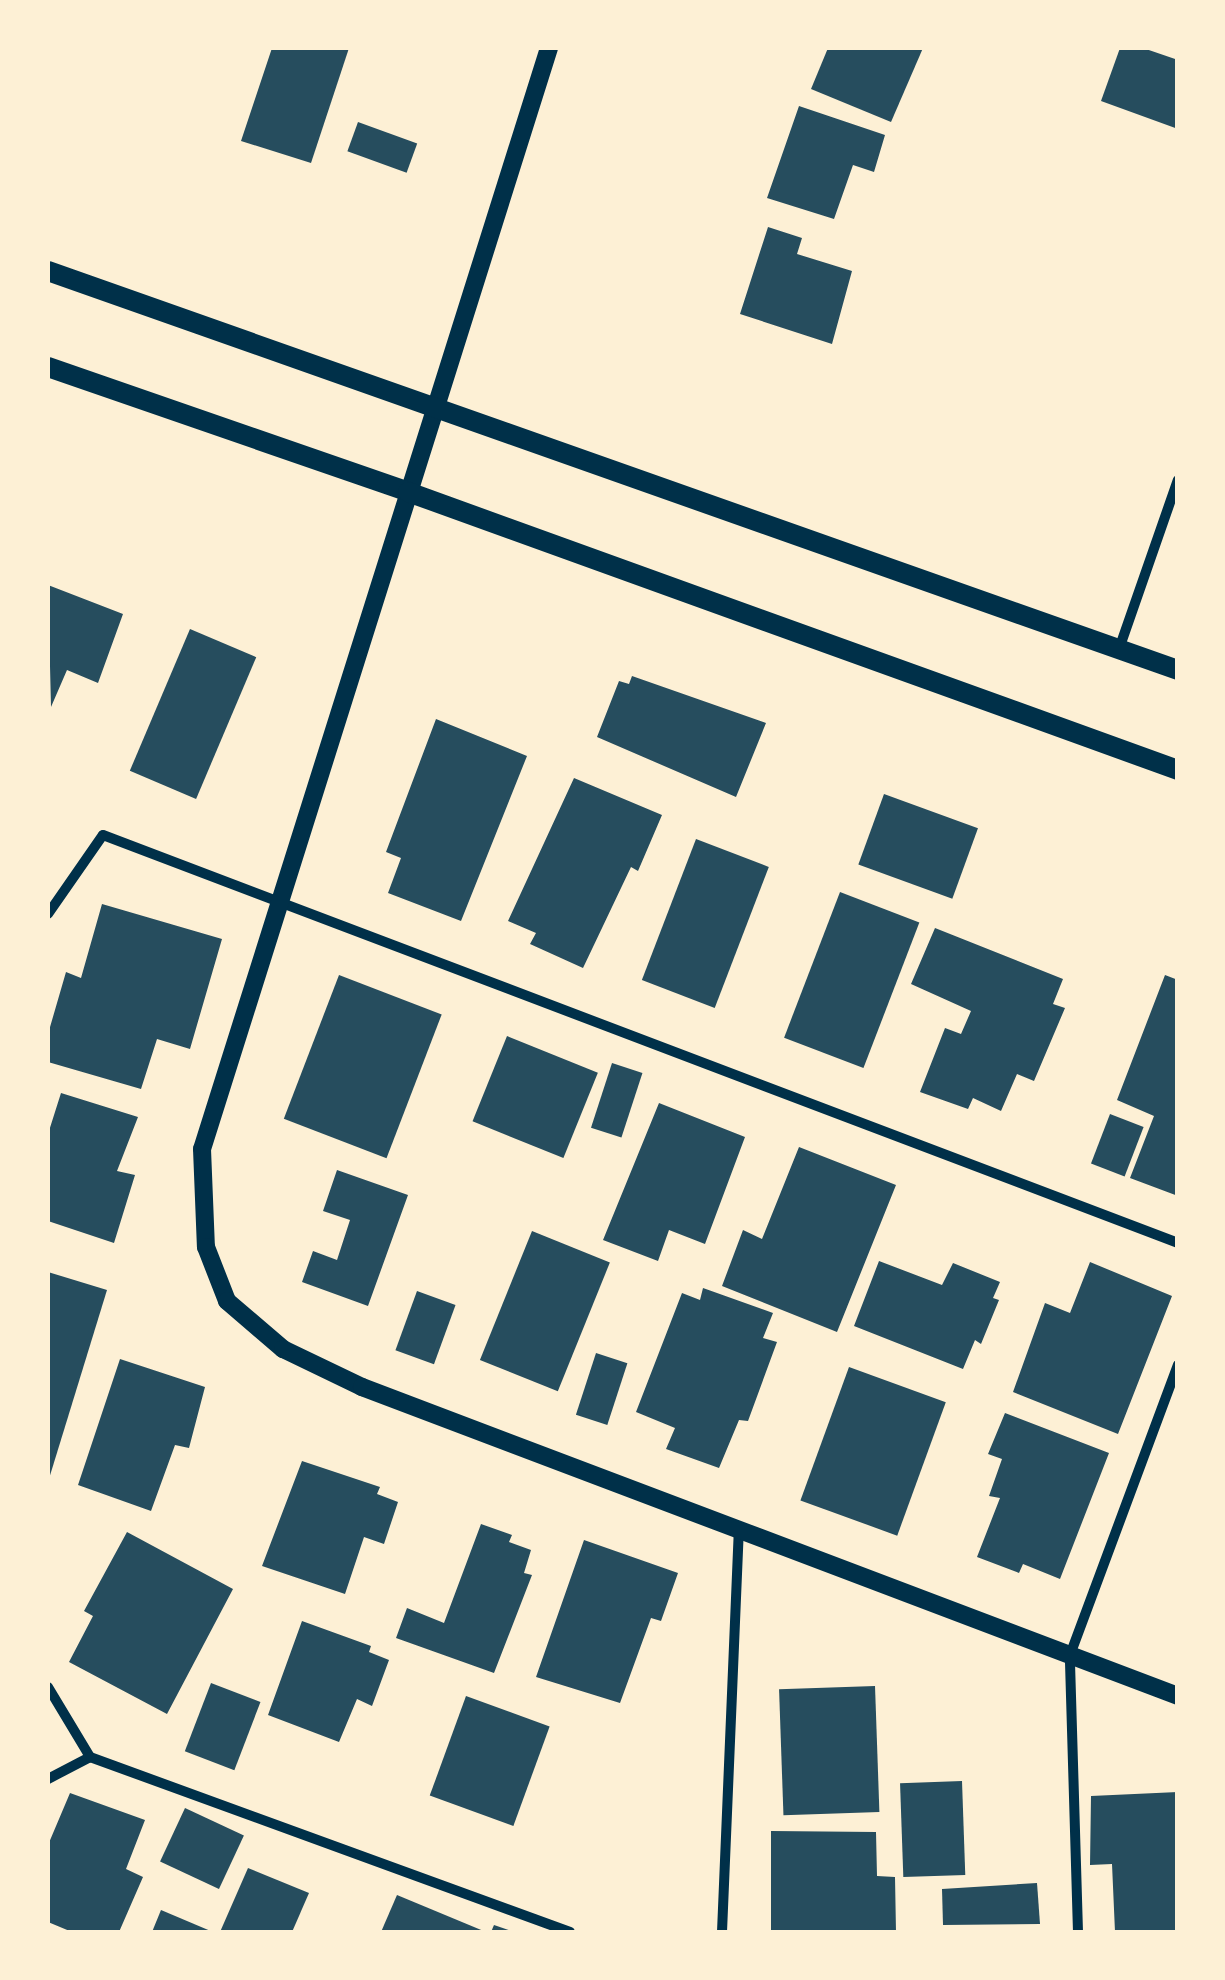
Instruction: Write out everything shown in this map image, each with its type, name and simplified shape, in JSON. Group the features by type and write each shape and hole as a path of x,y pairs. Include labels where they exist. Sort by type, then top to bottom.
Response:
{"main road":[{"path":"48,271 1178,670"},
{"path":"48,367 408,492 1178,770"}],"street":[{"path":"549,48 202,1149 206,1247 227,1300 283,1349 362,1387 1178,1696"},
{"path":"1118,649 1178,480"},
{"path":"48,914 103,834 1178,1243"},
{"path":"1078,1932 1070,1656 1178,1364"},
{"path":"722,1932 739,1530"},
{"path":"48,1687 90,1757 570,1932"},
{"path":"48,1779 90,1757"}],"building":[{"path":"272,48 349,48 311,163 241,141"},
{"path":"828,48 923,48 891,122 811,89"},
{"path":"1120,48 1143,48 1178,60 1178,129 1101,101"},
{"path":"799,106 885,135 874,172 853,165 834,219 767,198"},
{"path":"358,122 417,144 407,173 347,151"},
{"path":"768,227 802,238 797,254 852,271 832,344 740,314"},
{"path":"48,585 123,614 98,683 67,670 51,707"},
{"path":"190,629 256,657 196,799 130,771"},
{"path":"632,676 766,723 736,797 597,737 619,681 629,684"},
{"path":"436,719 527,756 461,921 388,893 401,858 386,852"},
{"path":"574,778 662,815 638,871 631,867 583,968 530,944 536,933 508,921"},
{"path":"884,794 978,828 952,899 858,864"},
{"path":"696,839 769,867 715,1008 642,980"},
{"path":"840,892 919,922 863,1068 784,1038"},
{"path":"102,904 222,939 190,1049 157,1039 141,1089 48,1062 48,1034 66,972 81,978"},
{"path":"935,928 1063,979 1053,1004 1065,1008 1034,1081 1017,1074 1001,1111 973,1098 968,1109 920,1092 945,1028 961,1034 971,1011 911,984"},
{"path":"339,975 442,1014 387,1158 284,1119"},
{"path":"1165,975 1178,980 1178,1196 1130,1178 1154,1116 1117,1100"},
{"path":"507,1036 598,1073 563,1158 473,1121"},
{"path":"612,1063 642,1073 621,1138 591,1128"},
{"path":"61,1093 138,1117 117,1171 135,1175 114,1243 48,1221 48,1134"},
{"path":"659,1103 745,1137 705,1244 669,1230 658,1261 603,1240"},
{"path":"1110,1114 1144,1127 1125,1176 1091,1163"},
{"path":"799,1147 896,1185 837,1332 722,1286 743,1230 762,1239"},
{"path":"337,1170 408,1195 368,1306 302,1282 313,1251 337,1260 350,1220 323,1211"},
{"path":"532,1231 610,1262 558,1391 480,1360"},
{"path":"879,1261 942,1285 953,1263 1000,1282 993,1298 999,1300 981,1344 975,1340 963,1369 854,1326"},
{"path":"1090,1262 1172,1296 1118,1434 1013,1392 1045,1303 1070,1313"},
{"path":"48,1272 107,1290 48,1482"},
{"path":"703,1288 773,1313 763,1338 777,1342 748,1421 739,1420 719,1468 666,1449 675,1428 636,1412 682,1293 700,1300"},
{"path":"417,1291 456,1305 434,1364 395,1350"},
{"path":"596,1353 627,1363 607,1425 576,1415"},
{"path":"120,1359 205,1387 189,1448 175,1445 151,1511 78,1485"},
{"path":"849,1367 946,1402 897,1536 800,1500"},
{"path":"1005,1413 1109,1453 1060,1579 1023,1564 1019,1573 977,1557 1000,1498 989,1496 1002,1459 988,1454"},
{"path":"302,1461 380,1487 377,1494 398,1502 384,1544 364,1537 345,1594 262,1566"},
{"path":"481,1524 512,1535 509,1542 531,1550 524,1573 532,1575 494,1673 396,1638 407,1608 444,1623"},
{"path":"127,1532 233,1589 167,1714 69,1662 93,1616 84,1611"},
{"path":"584,1540 678,1573 661,1621 651,1618 620,1703 536,1677"},
{"path":"302,1621 371,1646 369,1652 389,1660 372,1706 357,1699 339,1742 268,1715"},
{"path":"211,1683 260,1702 234,1770 185,1751"},
{"path":"875,1686 879,1812 783,1815 779,1689"},
{"path":"466,1696 550,1726 513,1826 430,1796"},
{"path":"962,1781 965,1875 903,1877 900,1783"},
{"path":"1178,1792 1178,1932 1115,1932 1112,1864 1090,1865 1091,1796"},
{"path":"70,1793 145,1820 126,1869 143,1877 119,1932 72,1932 48,1922 48,1845"},
{"path":"185,1808 244,1835 219,1889 160,1861"},
{"path":"771,1831 876,1832 877,1876 895,1877 896,1932 771,1932"},
{"path":"248,1868 309,1893 292,1932 220,1932"},
{"path":"1037,1883 1040,1924 943,1925 942,1889"},
{"path":"397,1895 486,1932 381,1932"},
{"path":"161,1910 213,1932 152,1932"},
{"path":"494,1925 514,1932 491,1932"}]}
